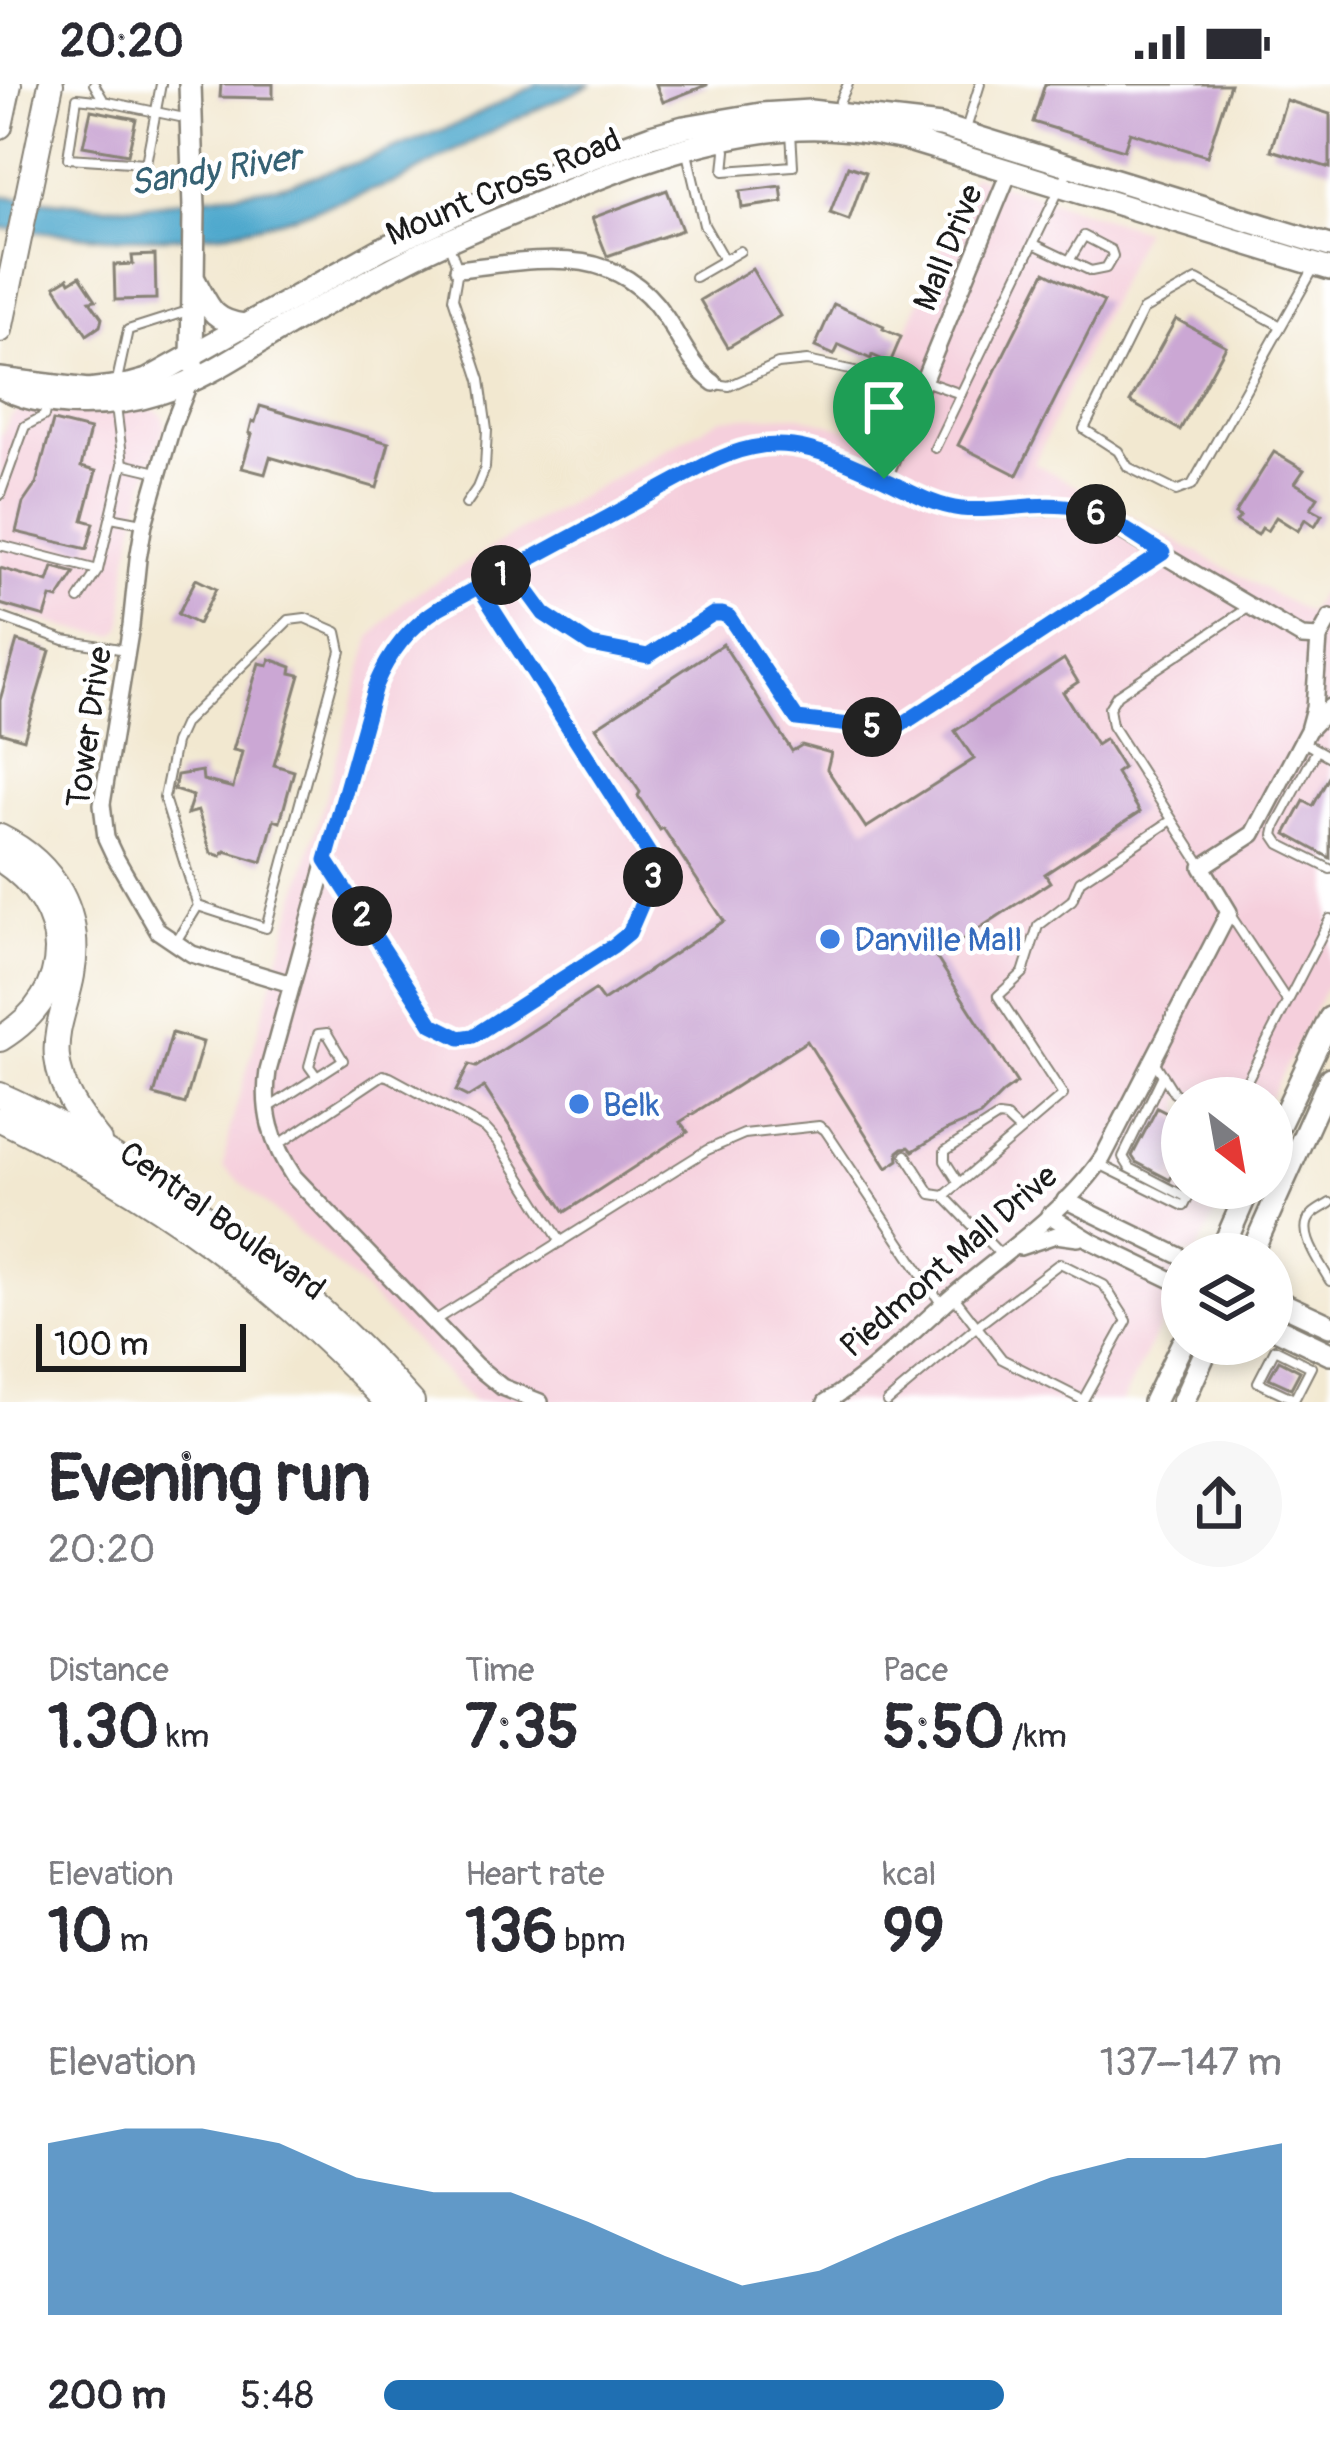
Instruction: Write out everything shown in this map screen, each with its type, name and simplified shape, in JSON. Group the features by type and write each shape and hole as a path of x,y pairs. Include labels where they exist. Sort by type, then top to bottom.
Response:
{"main road":[{"path":"0,126 9,84"},
{"path":"190,84 194,274 190,381"},
{"path":"0,330 48,96"},
{"name":"Mount Cross Road","path":"116,395 381,249 592,156 790,120 941,126 962,144 1010,170 1066,176 1323,267"},
{"name":"Mount Cross Road","path":"0,383 14,394 49,392 69,404 116,395 158,394 448,242 685,138"},
{"name":"Mount Cross Road","path":"962,144 1330,246"},
{"path":"194,274 213,314 227,323 244,325"},
{"path":"0,837 38,862 68,906 76,941 57,1037 61,1078 81,1118 118,1159"},
{"path":"0,859 38,893 58,948 58,968 41,1003 18,1028 0,1039"},
{"path":"1293,1096 1330,1018"},
{"path":"1260,1233 1330,1078"},
{"name":"Central Boulevard","path":"0,1095 199,1209 302,1291 412,1402"},
{"name":"Central Boulevard","path":"0,1120 104,1172 218,1249 314,1327 387,1402"},
{"path":"1293,1309 1330,1326"},
{"path":"1293,1336 1330,1354"},
{"path":"1154,1402 1172,1365"},
{"path":"1183,1402 1200,1365"}],"street":[{"name":"Mall Drive","path":"884,479 1010,170"},
{"path":"458,269 559,258 604,267 652,299 701,372 714,383"},
{"name":"Tower Drive","path":"174,944 158,932 114,855 103,819 144,524 190,381"},
{"path":"540,1402 495,1382 298,1182 277,1145 266,1110 268,1071 372,695 402,639 425,617 478,586 705,465 747,448 781,445 808,447 961,509 1055,505 1081,509 1317,640"},
{"path":"1309,741 1323,664 1317,640 1330,619"},
{"path":"1228,911 1202,867 1255,831 1330,707"},
{"name":"Piedmont Mall Drive","path":"826,1402 1049,1215 1099,1164 1228,911"},
{"path":"174,944 211,961 291,984"},
{"path":"1065,1200 1161,1247"},
{"path":"1049,1215 1161,1275"},
{"path":"1001,1256 1056,1235 1093,1242"}],"lane":[{"path":"94,84 104,101"},
{"path":"161,84 154,112 146,163 68,158 77,98 104,101 154,112 191,119"},
{"path":"839,121 840,101 848,84"},
{"path":"962,144 980,84"},
{"path":"48,96 75,113"},
{"path":"723,130 724,171 793,166 790,120"},
{"path":"685,138 704,225 724,260"},
{"path":"935,448 1066,176"},
{"path":"1034,244 1069,261 1091,271 1106,268 1113,256 1111,250 1084,236 1069,261"},
{"path":"448,242 458,269 453,298 485,402 488,452 477,488 466,504"},
{"path":"695,277 740,251"},
{"path":"1279,326 1197,280 1143,310 1084,429 1118,451 1128,467 1176,491 1192,485 1279,326 1323,267"},
{"path":"79,599 98,570 123,464 116,395 128,330 193,310"},
{"path":"714,383 729,386 778,364 808,361 924,381 961,394"},
{"path":"0,492 25,426 44,416 49,392"},
{"path":"123,464 158,472"},
{"path":"111,517 144,524"},
{"path":"0,545 98,570"},
{"path":"511,569 544,614 591,645 648,656 713,614 722,614 729,617 797,719 885,729 898,727 1163,553"},
{"path":"326,860 432,1024 460,1038 473,1036 629,933 655,873 652,858 478,586"},
{"path":"1202,867 1112,726 1109,705 1117,695 1251,606"},
{"path":"0,617 64,640 128,650"},
{"path":"174,944 198,906 164,798 184,723 289,620 305,618 338,632 341,651 266,928 198,906"},
{"path":"1330,758 1309,741 1274,835 1280,844 1330,869"},
{"path":"944,1196 1063,1095 998,996 1023,973 1040,924 1072,900 1079,881 1172,820"},
{"path":"1228,911 1288,1001"},
{"path":"1249,1077 1330,919"},
{"path":"266,1110 317,1077 343,1060 327,1033 318,1034 309,1066 317,1077"},
{"path":"1154,1060 1163,1075"},
{"path":"277,1145 383,1076 390,1077 486,1129 561,1242"},
{"path":"1161,1079 1124,1157 1130,1168 1161,1181"},
{"path":"959,1184 945,1161 945,1151 998,1117 1020,1131"},
{"path":"433,1322 706,1150 744,1135 819,1126 948,1301 976,1327 1002,1359 1083,1401 1127,1321 1104,1285 1060,1263 976,1327 887,1402"},
{"path":"907,1155 931,1194 944,1196 1001,1256"},
{"path":"1099,1164 1161,1195"},
{"path":"1330,1203 1309,1216 1306,1225 1306,1235 1330,1281"},
{"path":"1275,1348 1311,1367 1294,1401 1258,1382 1275,1348"}],"shaded area":[{"name":"Danville Mall","path":"972,175 1143,230 1034,463 1308,613 1330,578 1330,979 1281,1077 1161,1077 1161,1209 1218,1209 1206,1233 1161,1233 1161,1324 1122,1402 473,1402 363,1289 223,1167 371,637 405,600 722,418 797,415 863,434"},
{"path":"29,406 105,413 150,408 164,419 128,557 123,627 115,635 76,630 0,608 0,437 10,418"}],"water":[{"path":"538,84 592,84 397,182 282,220 171,238 0,228 0,196 143,206 285,185 455,125"}],"building":[{"path":"221,84 273,84 273,98 220,97"},
{"path":"656,84 707,84 707,85 663,102"},
{"path":"1045,84 1230,84 1207,156 1130,132 1124,150 1033,122"},
{"path":"1286,100 1330,114 1330,168 1271,150"},
{"path":"91,110 136,119 128,154 83,146"},
{"path":"848,166 866,172 849,220 830,213"},
{"path":"781,186 783,202 742,208 740,191"},
{"path":"667,190 682,230 607,256 592,218"},
{"path":"155,255 156,299 115,300 114,265 133,264 132,256"},
{"path":"752,269 780,316 728,347 700,300"},
{"path":"1045,272 1104,302 1017,475 958,445"},
{"path":"80,276 102,318 100,326 87,335 55,286"},
{"path":"834,304 901,337 890,363 839,345 834,355 815,347"},
{"path":"1176,319 1226,346 1180,430 1130,402"},
{"path":"260,406 389,443 377,488 270,457 265,474 242,468"},
{"path":"53,421 90,430 81,467 96,471 83,520 94,523 87,549 16,532 23,503 36,484"},
{"path":"1274,452 1304,470 1295,483 1318,497 1311,508 1322,514 1315,526 1305,519 1298,531 1276,517 1258,535 1236,522 1240,517 1235,514"},
{"path":"53,567 75,573 58,599 51,597 45,617 0,604 0,568 48,582"},
{"path":"196,579 216,589 198,624 178,614"},
{"path":"17,641 50,651 24,739 0,732 0,700"},
{"name":"Danville Mall","path":"723,644 792,751 802,745 831,753 827,769 866,828 974,759 955,731 1064,659 1078,682 1063,692 1096,745 1105,739 1123,768 1116,773 1140,812 1045,874 1050,882 936,957 1017,1083 980,1116 913,1151 903,1148 899,1160 887,1168 807,1041 680,1122 688,1132 565,1212 484,1087 468,1097 456,1091 469,1065 476,1067 595,990 603,1001 724,921 596,727"},
{"path":"270,659 300,675 274,765 294,771 280,822 274,820 262,862 225,851 221,856 211,853 198,811 187,814 193,796 174,790 177,775 202,771 203,780 233,788 242,752 233,750 259,663 268,665"},
{"path":"1330,775 1330,858 1286,834 1304,801 1313,806"},
{"path":"172,1033 203,1042 185,1104 154,1095"},
{"path":"1157,1108 1161,1110 1161,1175 1132,1156"},
{"path":"1276,1365 1300,1371 1291,1388 1269,1378"}],"place":[{"name":"Danville Mall","path":"830,939"},
{"name":"Belk","path":"579,1104"}],"route":[{"path":"884,479 799,446 736,451 705,465 439,608 402,639 375,686 326,860 432,1024 460,1038 473,1036 613,946 629,933 655,873 652,858 478,586 511,569 544,614 591,645 648,656 713,614 722,614 729,617 797,719 885,729 898,727 1163,553 1081,509 1055,505 961,509 884,479"}],"water label":[{"name":"Sandy River","path":"215,169"}]}
